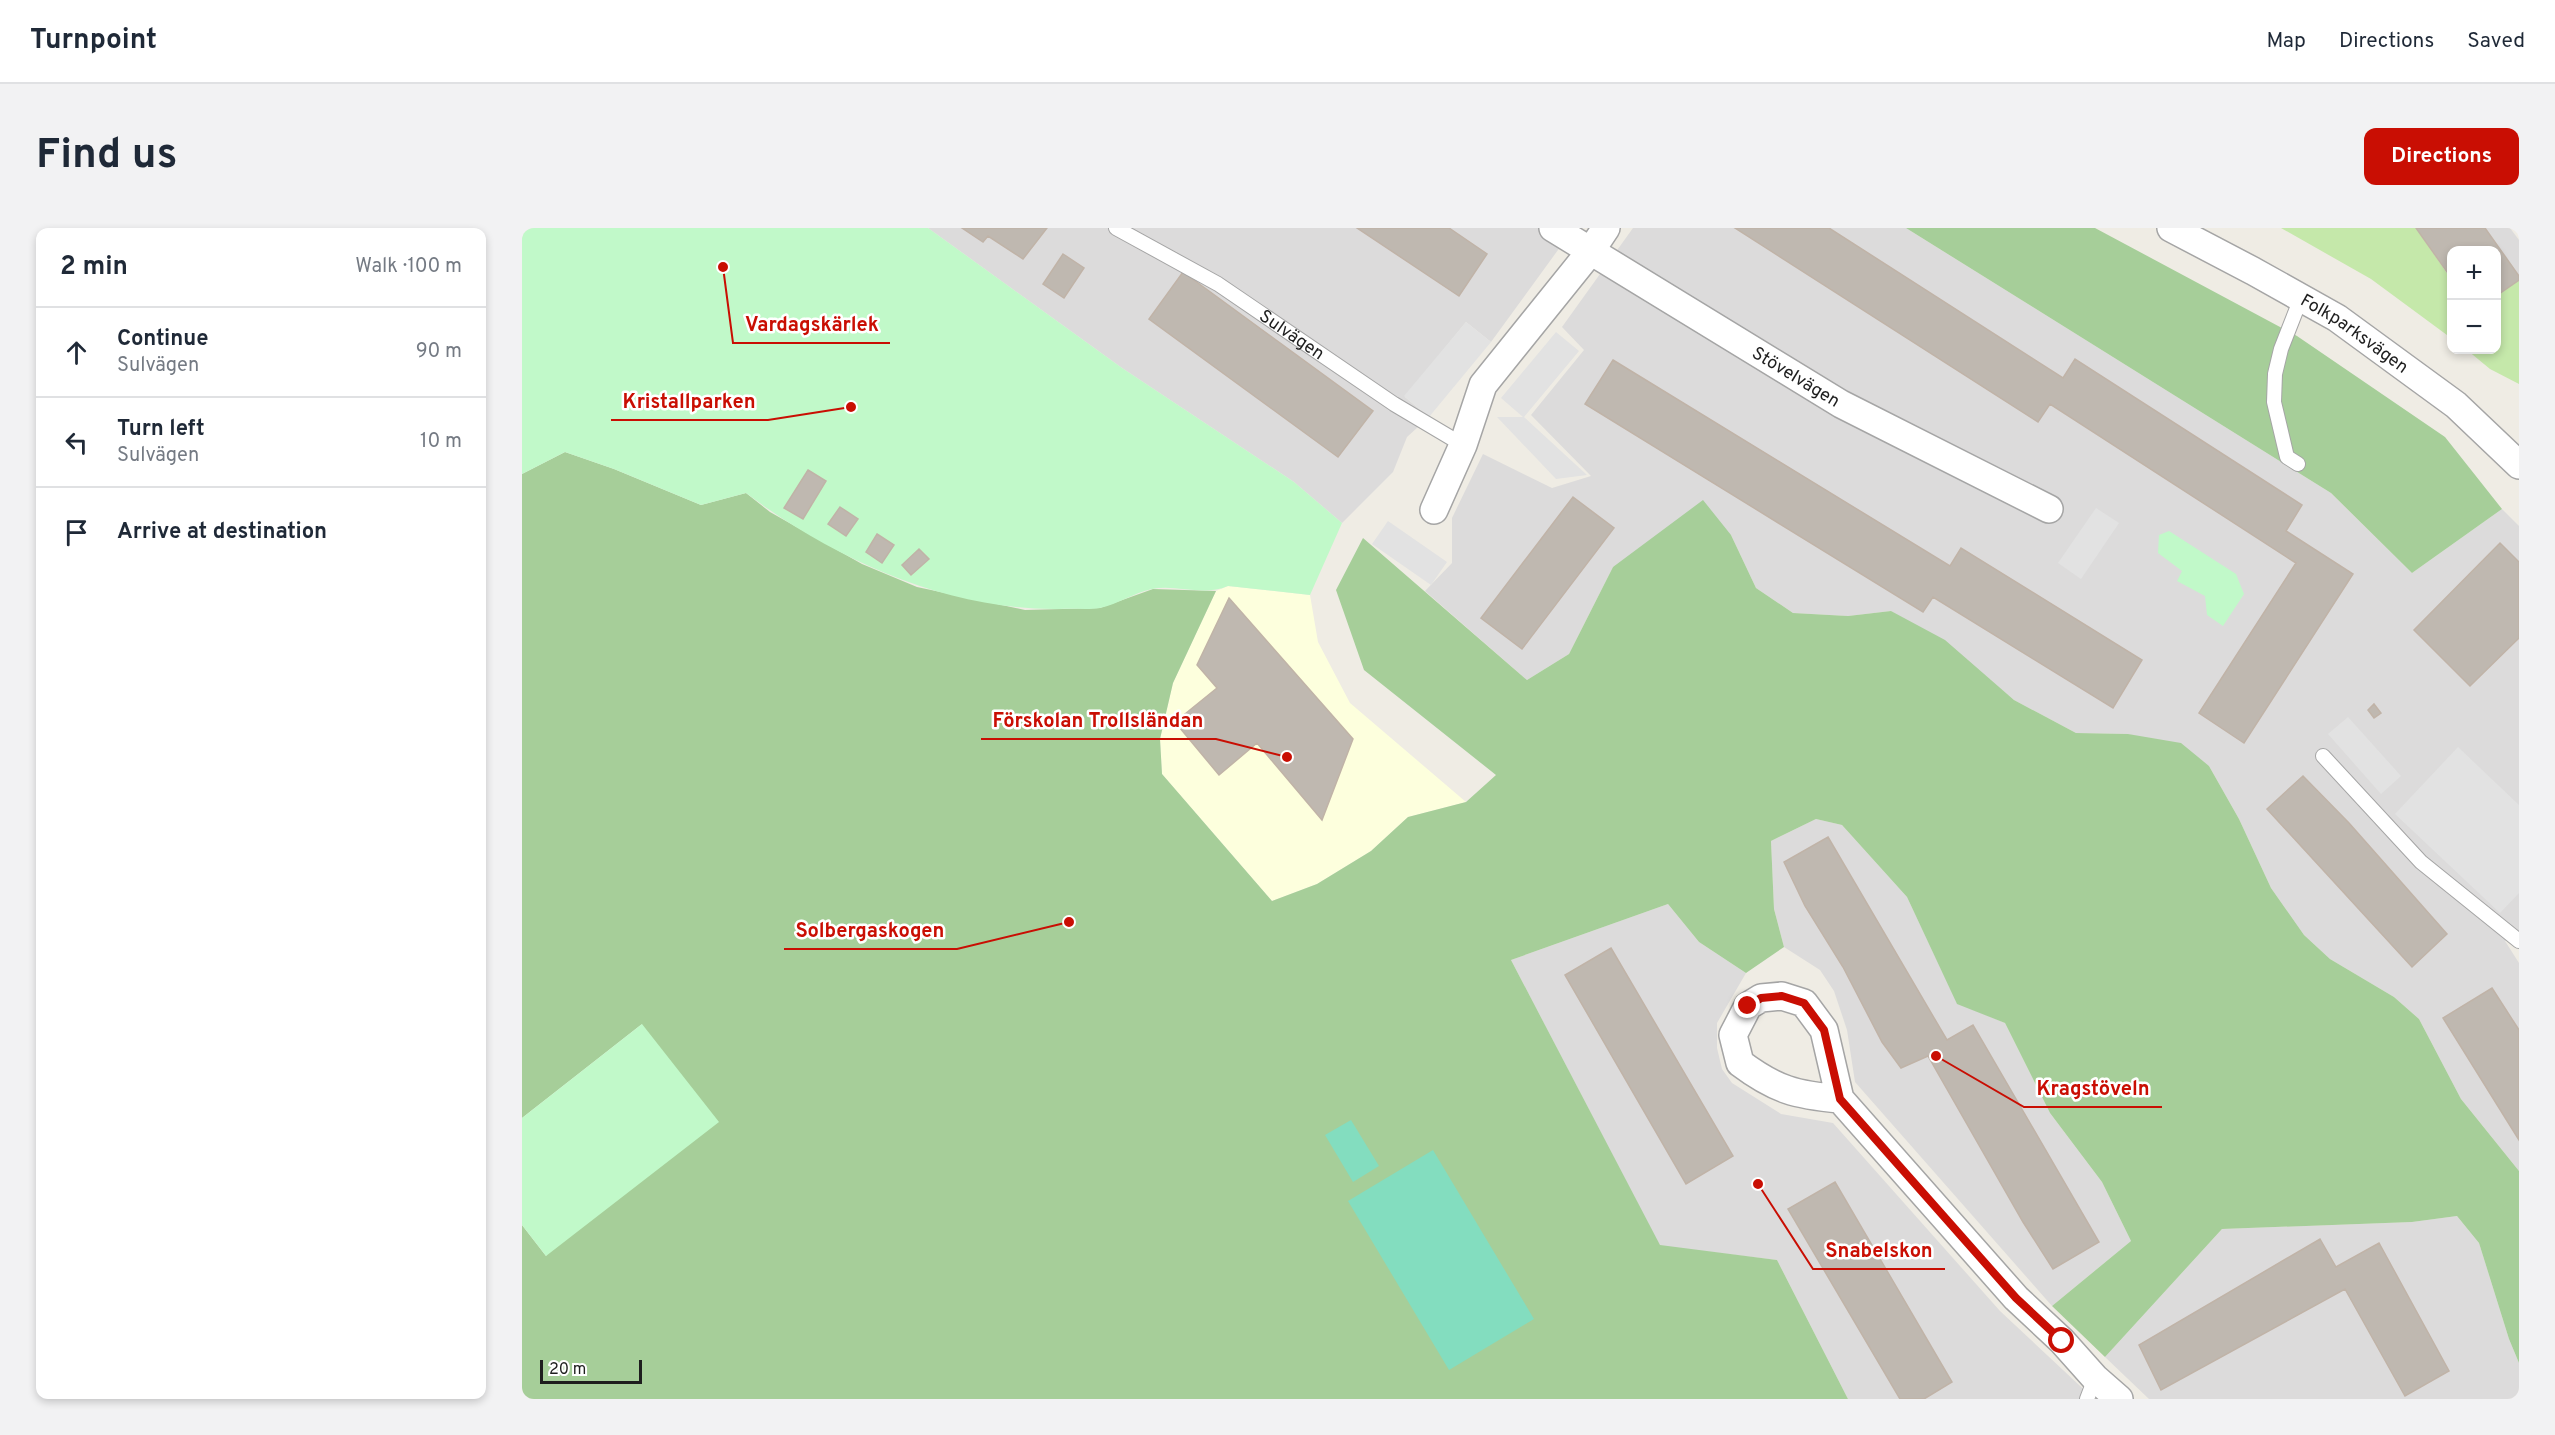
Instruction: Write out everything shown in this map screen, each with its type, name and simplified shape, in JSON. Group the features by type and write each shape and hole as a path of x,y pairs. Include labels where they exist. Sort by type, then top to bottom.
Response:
{"street":[{"name":"Stövelvägen","path":"1553,228 1841,404 2049,509"},
{"path":"1434,510 1463,445 1483,384 1590,252 1606,228"},
{"name":"Folkparksvägen","path":"2171,228 2337,318 2456,405 2513,450"},
{"path":"1840,1099 2016,1298 2062,1341 2091,1389 2119,1399"}],"lane":[{"name":"Sulvägen","path":"1116,228 1218,284 1394,404 1463,445"},
{"path":"2298,464 2287,456 2274,402 2275,374 2281,349 2301,298"},
{"path":"2323,756 2421,862 2519,941"}],"shaded area":[{"path":"928,228 1574,228 1491,342 1466,322 1405,397 1429,417 1407,437 1393,472 1342,523 1294,482 1122,368"},
{"path":"1633,228 1906,228 2331,493 2412,573 2502,509 2519,526 2519,934 2505,941 2519,963 2519,1171 2461,1099 2419,1019 2394,997 2330,959 2304,935 2271,888 2239,819 2209,766 2128,734 2076,733 2014,700 1981,672 1891,611 1848,616 1793,613 1756,588 1731,535 1613,567 1569,654 1527,680 1425,591 1452,563 1452,518 1483,454 1552,488 1591,476 1531,415 1584,350 1562,327"},
{"path":"2416,228 2510,228 2519,240 2519,280 2501,293 2501,246 2447,246 2447,273"},
{"path":"1466,322 1491,342 1429,417 1404,396"},
{"path":"1556,332 1579,351 1524,417 1587,475 1556,479 1497,417 1523,417 1501,398"},
{"path":"2096,508 2119,523 2081,579 2058,563"},
{"path":"1388,521 1447,562 1431,585 1372,544"},
{"path":"1228,586 1310,595 1318,642 1350,703 1466,802 1408,817 1371,851 1317,884 1272,901 1162,774 1160,739 1173,683 1216,591"},
{"path":"2348,717 2401,776 2381,794 2328,734"},
{"path":"2458,747 2519,805 2519,893 2500,913 2395,814"},
{"path":"1816,819 1842,825 1907,897 1957,1003 2005,1023 2050,1113 2102,1182 2131,1241 2052,1306 1855,1082 1847,1030 1834,991 1820,970 1784,947 1774,909 1771,841"},
{"path":"1668,904 1699,942 1746,973 1717,1023 1717,1048 1722,1069 1732,1083 1781,1114 1833,1123 2000,1311 2094,1399 1848,1399 1777,1260 1660,1246 1511,960"},
{"path":"2457,1216 2479,1243 2509,1339 2519,1363 2519,1399 2149,1399 2105,1357 2222,1229 2412,1222"}],"green space":[{"path":"522,228 928,228 1122,368 1294,482 1342,523 1310,595 1228,586 1209,590 1161,588 1145,591 1100,608 1018,607 976,601 935,591 894,576 816,539 746,493 701,505 614,469 565,452 522,474"},
{"path":"1906,228 2095,228 2297,336 2445,437 2502,509 2412,573 2331,493"},
{"path":"2281,228 2416,228 2447,273 2447,335 2371,279"},
{"path":"2519,280 2519,384 2490,369 2472,354 2501,354 2501,293"},
{"path":"565,452 614,469 701,505 746,493 770,512 862,564 917,587 1025,610 1100,608 1153,589 1216,591 1173,683 1160,739 1162,774 1272,901 1317,884 1371,851 1408,817 1466,802 1496,775 1364,670 1336,590 1363,538 1527,680 1569,654 1613,567 1703,500 1731,535 1756,588 1793,613 1848,616 1891,611 1945,640 2014,700 2076,733 2128,734 2181,743 2209,766 2239,819 2271,888 2304,935 2330,959 2394,997 2419,1019 2461,1099 2519,1171 2519,1363 2509,1339 2479,1243 2457,1216 2412,1222 2222,1229 2105,1357 2052,1306 2131,1241 2102,1182 2050,1113 2005,1023 1957,1004 1907,897 1842,825 1816,819 1771,841 1774,909 1784,947 1746,973 1699,942 1668,904 1511,960 1660,1245 1777,1260 1848,1399 522,1399 522,1225 546,1256 642,1024 522,1118 522,474"},
{"path":"2169,531 2236,574 2244,594 2223,626 2207,615 2205,596 2177,581 2182,571 2158,553 2159,535"},
{"path":"642,1024 719,1122 546,1256 522,1225 522,1118"},
{"path":"1351,1120 1379,1166 1353,1182 1325,1135"},
{"path":"1433,1150 1534,1319 1449,1370 1348,1201"}],"building":[{"path":"962,228 1047,228 1023,259 988,236 983,242"},
{"path":"1357,228 1449,228 1487,254 1459,296"},
{"path":"1735,228 1829,228 2063,378 2075,359 2302,505 2286,531 2353,574 2244,743 2199,713 2296,563 2050,404 2038,422"},
{"path":"2416,228 2485,228 2498,246 2447,246 2447,272"},
{"path":"2501,251 2519,276 2519,280 2501,293"},
{"path":"1063,254 1084,268 1064,298 1043,284"},
{"path":"1183,272 1373,411 1338,457 1149,319"},
{"path":"1613,360 1950,566 1961,548 2142,660 2113,708 1933,597 1923,612 1585,404"},
{"path":"808,470 826,481 803,519 784,508"},
{"path":"1573,497 1614,528 1522,649 1481,618"},
{"path":"840,507 858,519 846,536 828,524"},
{"path":"877,534 894,545 882,563 866,552"},
{"path":"2500,543 2519,562 2519,638 2470,686 2414,630"},
{"path":"919,549 929,559 911,575 902,565"},
{"path":"1229,598 1353,739 1322,820 1257,743 1219,775 1175,722 1217,688 1197,665"},
{"path":"2374,704 2381,713 2374,718 2368,710"},
{"path":"2303,776 2349,823 2447,934 2412,967 2267,809"},
{"path":"1828,837 1947,1040 1973,1025 2099,1242 2053,1269 2023,1222 1928,1056 1901,1068 1882,1042 1843,967 1805,906 1784,862"},
{"path":"1611,948 1733,1156 1686,1184 1565,975"},
{"path":"2492,988 2519,1030 2519,1140 2443,1018"},
{"path":"1835,1182 1952,1382 1924,1399 1900,1399 1788,1209"},
{"path":"2320,1239 2336,1267 2379,1243 2449,1371 2405,1396 2345,1289 2161,1390 2139,1345"}],"place":[{"name":"Vardagskärlek","path":"723,267"},
{"name":"Kristallparken","path":"851,407"},
{"name":"Förskolan Trollsländan","path":"1287,757"},
{"name":"Solbergaskogen","path":"1069,922"},
{"name":"Kragstöveln","path":"1936,1056"},
{"name":"Snabelskon","path":"1758,1184"}],"route":[{"path":"1748,1006 1761,998 1782,996 1804,1003 1824,1030 1840,1099 2016,1298 2062,1341"}]}
